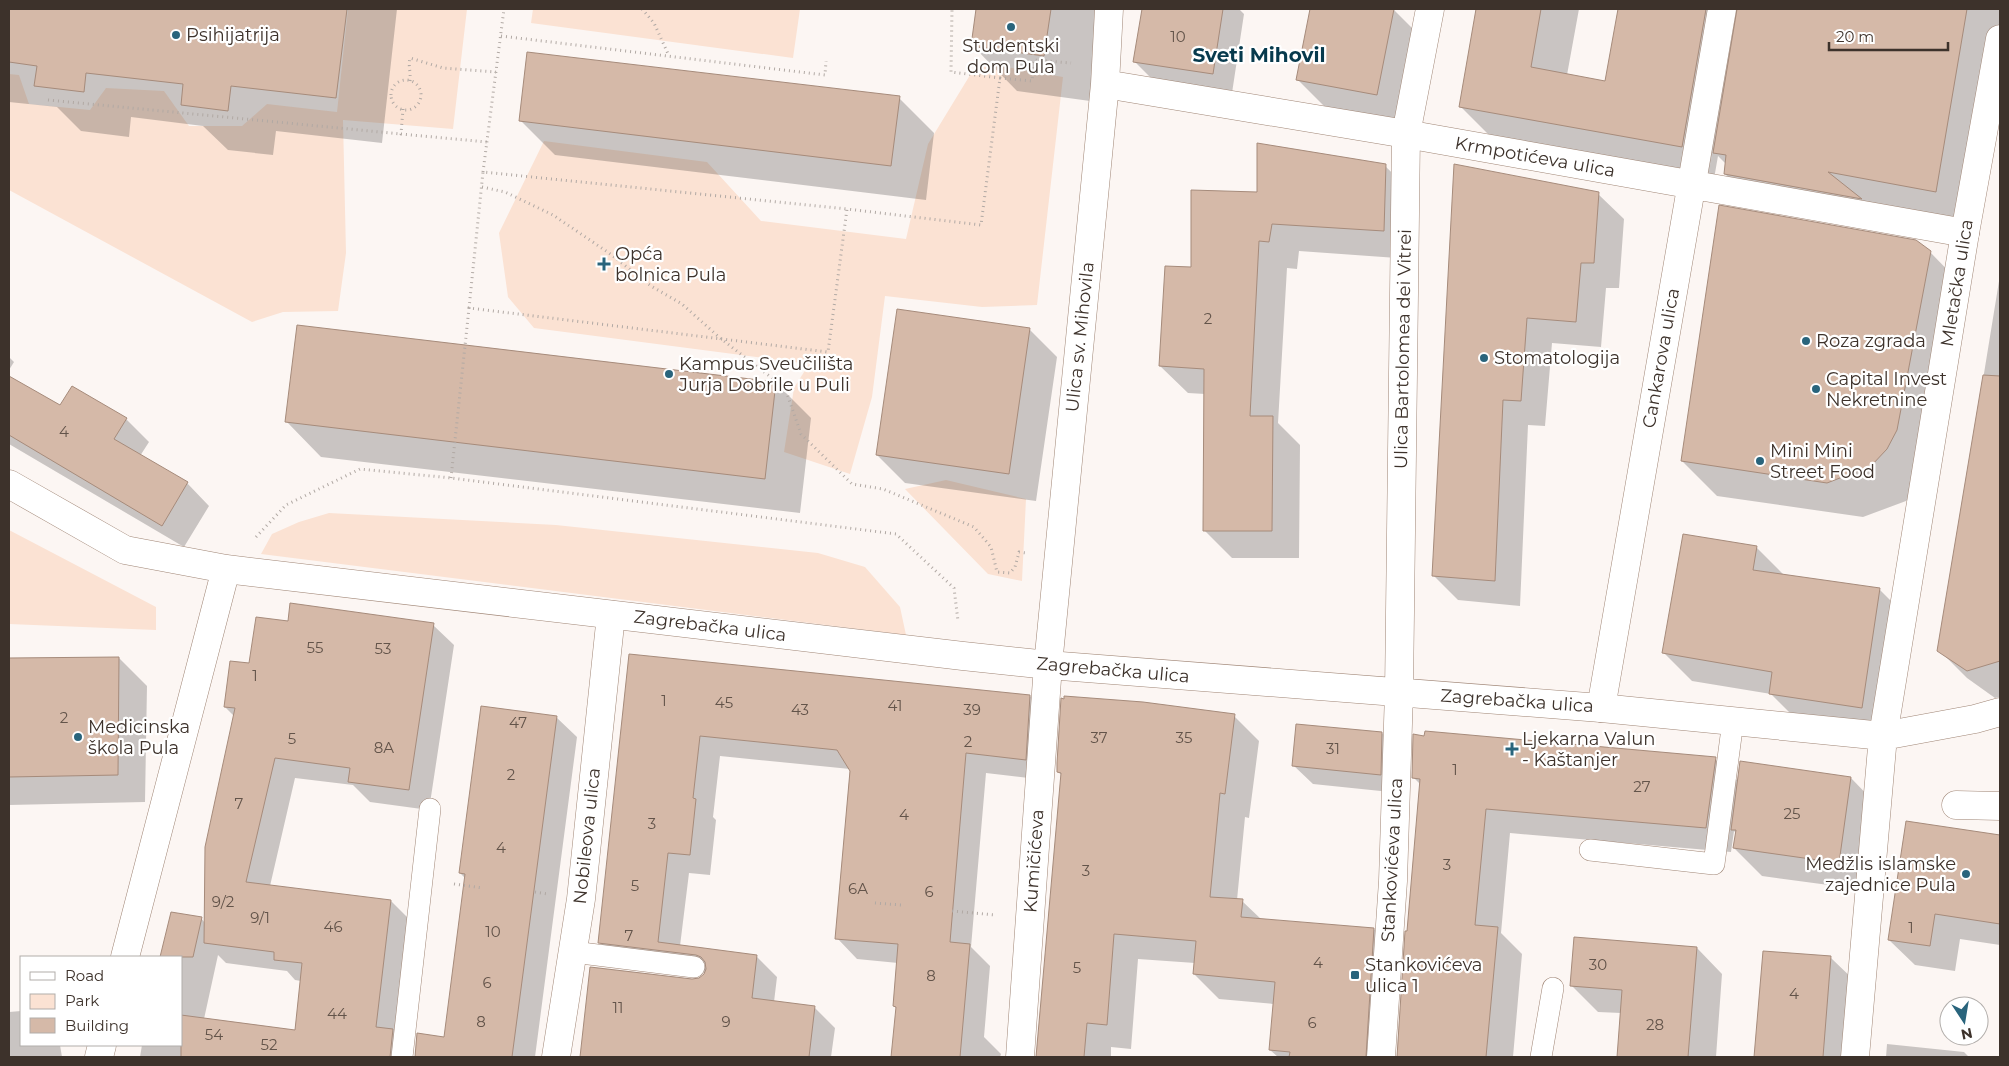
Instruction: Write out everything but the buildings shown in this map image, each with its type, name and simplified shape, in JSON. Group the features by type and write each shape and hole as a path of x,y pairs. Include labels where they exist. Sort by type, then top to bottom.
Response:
{"main road":[{"name":"Ulica sv. Mihovila","path":"1048,665 1105,84 1109,9"},
{"name":"Ulica Bartolomea dei Vitrei","path":"1399,692 1406,134 1430,9"},
{"name":"Cankarova ulica","path":"1601,708 1690,184 1722,9"},
{"name":"Mletačka ulica","path":"1855,1057 1883,736 1965,233 2000,39"},
{"name":"Krmpotićeva ulica","path":"1105,84 1406,134 1965,233"},
{"name":"Zagrebačka ulica","path":"9,484 125,550 226,569 963,656 1048,665 1601,708 1883,736 1975,719 2000,712"},
{"path":"125,956 226,569"},
{"name":"Nobileova ulica","path":"556,1057 581,899 611,615"},
{"name":"Kumičićeva","path":"1020,1057 1048,665"},
{"name":"Stankovićeva ulica","path":"1381,1057 1393,881 1399,692"},
{"path":"1956,804 2000,806"}],"lane":[{"path":"1590,850 1714,864 1733,720"},
{"path":"402,1057 430,809"},
{"path":"573,952 694,967"},
{"path":"1541,1057 1553,988"}],"path":[{"path":"451,478 487,142 504,9"},
{"path":"642,9 654,23 669,56"},
{"path":"952,9 950,72 1032,80 1034,60"},
{"path":"501,36 824,75 826,61"},
{"path":"410,81 411,73 408,67 410,58 443,68 496,72"},
{"path":"484,172 847,209 981,225 1000,78"},
{"path":"405,80 414,82 420,91 419,100 412,108 402,109 394,104 390,96 391,91 396,83 405,80"},
{"path":"48,100 487,142"},
{"path":"401,134 402,109"},
{"path":"482,187 505,192 554,215 609,253 650,286 682,304 720,338 785,388 801,434 852,484 883,489 974,527 991,547 997,572 1010,573 1015,566 1019,552"},
{"path":"469,308 828,352 847,209"},
{"path":"226,569 286,505 360,469 451,478 896,534 954,588 963,656"},
{"path":"875,903 901,905"},
{"path":"952,911 1030,918"}],"green space":[{"path":"348,9 467,9 453,129 343,120 346,253 338,311 283,312 252,322 9,190 9,74 19,75 29,104 90,110 106,88 164,91 189,126 242,126 267,104 337,112"},
{"path":"533,9 800,9 793,58 531,23"},
{"path":"978,62 1063,77 1037,305 982,307 885,296 872,397 850,474 784,452 794,388 809,364 534,328 508,297 499,233 544,141 707,162 761,221 906,239 928,144"},
{"path":"946,480 1026,499 1022,581 988,574 905,489"},
{"path":"329,513 556,525 818,553 865,567 900,607 906,635 261,554 272,534 299,522"},
{"path":"9,530 156,607 156,630 9,624"}],"place":[{"name":"Studentski dom Pula","path":"1011,27"},
{"name":"Psihijatrija","path":"176,35"},
{"name":"Opća bolnica Pula","path":"604,264"},
{"name":"Roza zgrada","path":"1806,341"},
{"name":"Stomatologija","path":"1484,358"},
{"name":"Kampus Sveučilišta Jurja Dobrile u Puli","path":"669,374"},
{"name":"Capital Invest Nekretnine","path":"1816,389"},
{"name":"Mini Mini Street Food","path":"1760,461"},
{"name":"Medicinska škola Pula","path":"78,737"},
{"name":"Ljekarna Valun - Kaštanjer","path":"1512,749"},
{"name":"Medžlis islamske zajednice Pula","path":"1966,874"},
{"name":"Stankovićeva ulica 1","path":"1355,975"}],"district":[{"name":"Sveti Mihovil","path":"1259,55"}]}
